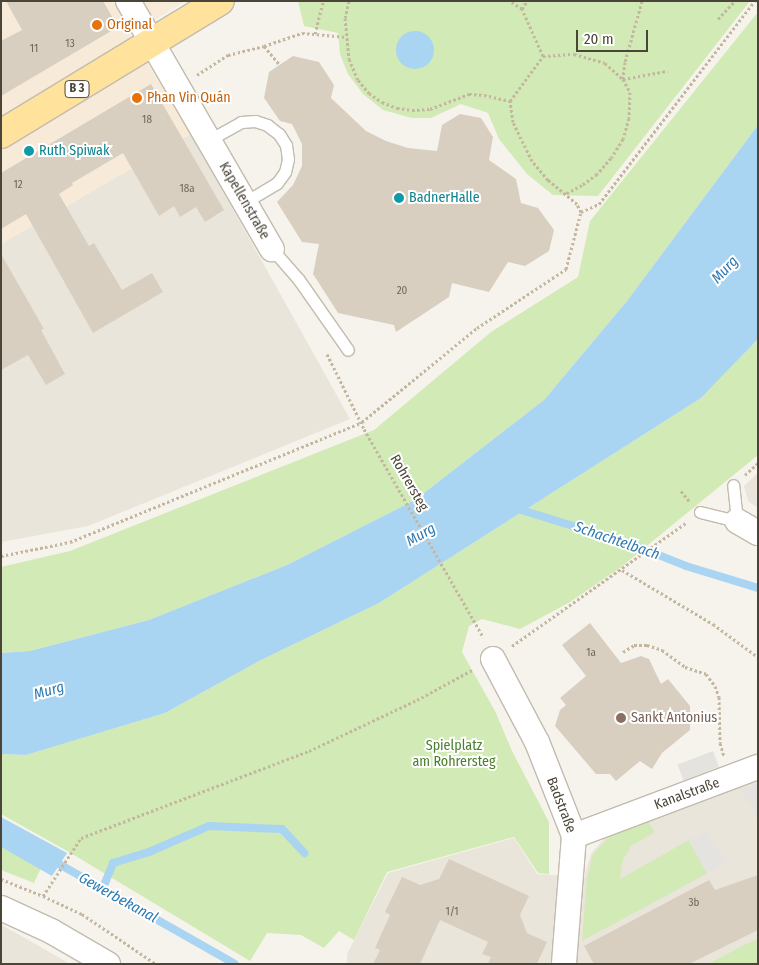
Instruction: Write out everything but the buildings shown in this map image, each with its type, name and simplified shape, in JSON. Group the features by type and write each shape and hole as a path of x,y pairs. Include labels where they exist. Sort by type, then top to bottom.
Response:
{"main road":[{"name":"B 3","path":"1,134 220,1"}],"street":[{"name":"Kapellenstraße","path":"128,1 245,202 277,250"},
{"path":"737,521 758,533"},
{"name":"Badstraße","path":"493,659 537,742 574,836 564,964"},
{"name":"Kanalstraße","path":"574,836 758,767"},
{"path":"1,908 51,931 108,964"}],"lane":[{"path":"209,140 241,122 255,121 268,125 286,145 288,159 285,172 277,183 245,202"},
{"name":"Kapellenstraße","path":"277,250 348,350"},
{"path":"700,512 737,521 733,485"}],"path":[{"path":"315,34 324,1"},
{"path":"349,1 344,18 349,59 358,80 382,102 397,108 412,110 430,109 469,94 484,94 510,101"},
{"path":"510,1 522,9 543,56"},
{"path":"522,9 527,1"},
{"path":"623,79 625,62 642,1"},
{"path":"718,19 735,1"},
{"path":"581,212 599,204 755,1"},
{"path":"178,87 228,55 264,46 302,32 347,37"},
{"path":"264,46 280,65"},
{"path":"543,56 574,54 605,63 623,79 630,92 631,106 623,139 597,174 582,186 566,194"},
{"path":"1,556 70,542 362,422 478,328 566,269 581,212 576,204 548,180 532,161 514,122 510,101 543,56"},
{"path":"623,79 667,70"},
{"name":"Rohrersteg","path":"362,422 364,429 479,626"},
{"path":"43,896 81,838 309,751 418,700 493,659 635,561 686,523"},
{"path":"622,570 714,624 758,656"},
{"path":"623,652 634,645 647,644 662,650 685,667 706,674 715,686 719,697 720,743 732,778"},
{"path":"1,879 82,914 156,964"}],"shaded area":[{"path":"1,1 185,1 130,35 191,134 1,244"},
{"path":"191,134 350,419 88,526 1,542 1,244"},
{"path":"758,473 758,508 748,501 744,486"},
{"path":"713,751 719,767 684,780 678,765"},
{"path":"758,773 758,964 347,964 347,954 388,873 514,838 537,874 584,877 591,854 607,835"},
{"path":"758,783 758,822 751,803 747,804 741,789"},
{"path":"707,830 725,863 707,873 689,840"},
{"path":"1,925 18,934 70,964 1,964"}],"green space":[{"path":"298,1 750,1 598,196 553,195 527,174 499,139 488,113 461,104 431,118 412,118 383,110 363,94 348,74 340,54 338,33 304,26"},
{"path":"758,12 758,125 627,301 544,400 415,500 287,565 149,620 30,651 1,653 1,567 70,551 374,430 491,332 578,277 590,221"},
{"name":"Spielplatz am Rohrersteg","path":"758,339 758,455 621,567 570,602 520,629 482,619 469,626 462,652 496,713 512,751 549,822 549,874 538,873 514,837 387,872 354,940 339,931 324,948 301,935 267,933 250,961 69,852 1,814 1,754 26,755 165,713 259,661 379,603 701,398"},
{"path":"648,821 655,832 631,846 622,862 620,879 689,840 708,873 582,941 587,878 593,854 609,837"},
{"path":"1,847 41,868 34,883 1,870"},
{"path":"758,939 758,964 708,964 744,945"}],"water":[{"path":"415,31 428,37 434,50 428,63 415,69 402,63 396,50 402,37"},
{"name":"Murg","path":"758,125 758,339 701,398 379,603 259,661 165,713 26,755 1,754 1,653 30,651 149,620 287,565 415,500 544,400 627,301"},
{"path":"1,817 67,853 52,876 1,847"}],"waterway":[{"name":"Schachtelbach","path":"518,509 631,544 686,566 758,588"},
{"path":"103,888 113,863 149,852 209,826 282,829 304,853"},
{"name":"Gewerbekanal","path":"52,860 235,964"}],"place":[{"name":"Original","path":"97,25"},
{"name":"Phan Vin Quán","path":"137,98"},
{"name":"Ruth Spiwak","path":"29,151"},
{"name":"BadnerHalle","path":"399,198"},
{"name":"Sankt Antonius","path":"621,718"}]}
